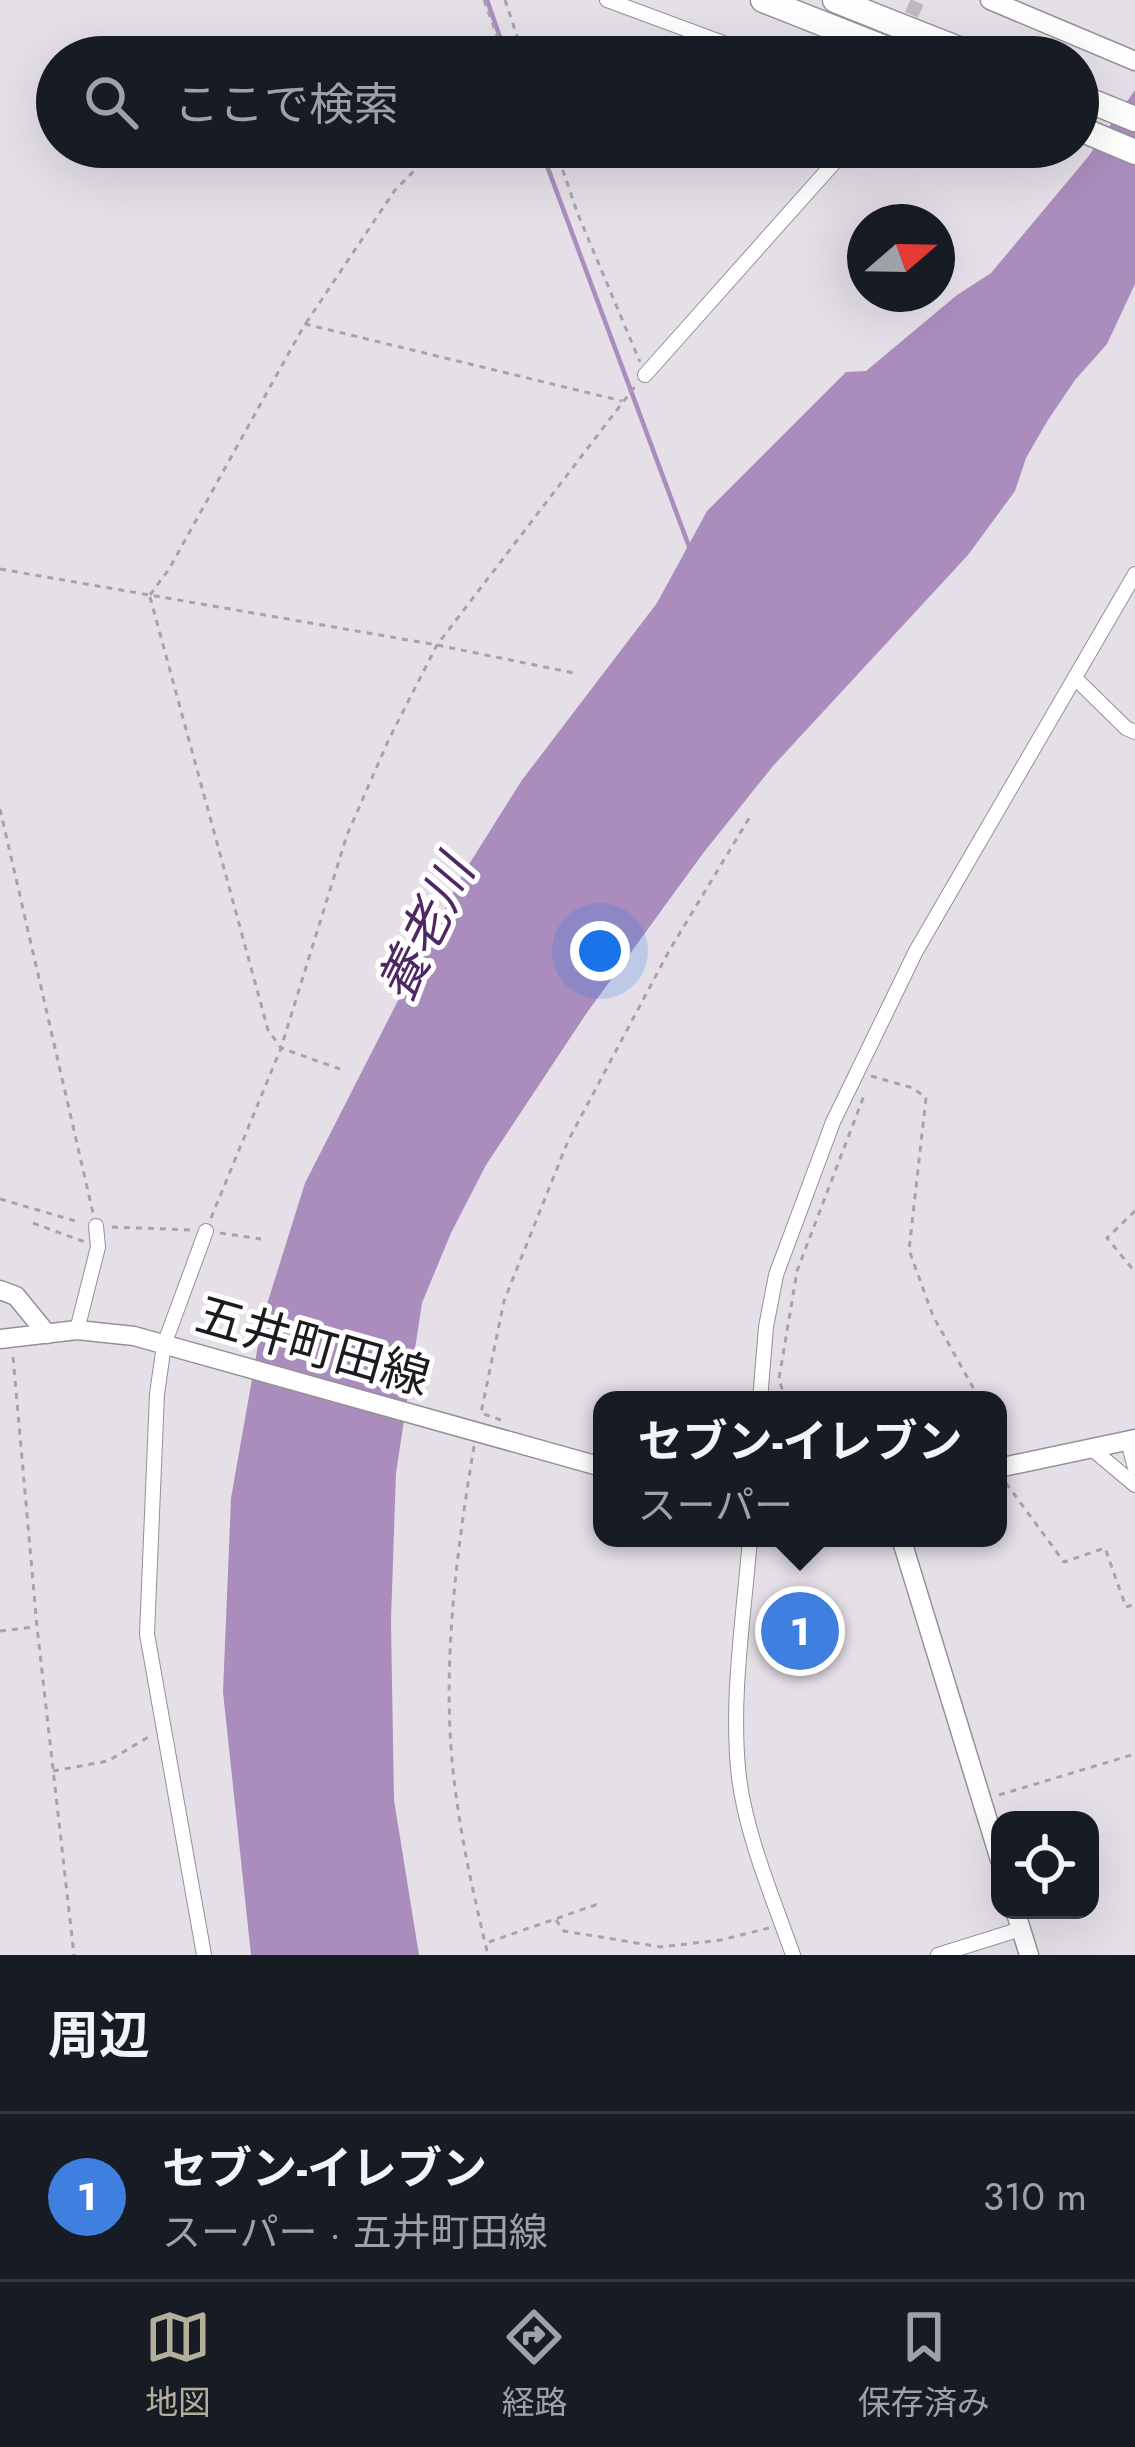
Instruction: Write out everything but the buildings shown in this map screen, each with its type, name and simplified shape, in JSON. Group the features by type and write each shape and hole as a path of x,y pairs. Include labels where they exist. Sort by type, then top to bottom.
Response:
{"highway":[{"path":"763,0 854,36"},
{"path":"835,0 926,36"},
{"path":"1099,104 1135,119"},
{"path":"1099,137 1135,152"}],"main road":[{"path":"990,0 1076,36"},
{"path":"1099,46 1135,61"},
{"path":"0,1290 16,1297 47,1334"},
{"name":"五井町田線","path":"6,1338 77,1330 134,1336 593,1464"},
{"path":"1007,1468 1131,1440"},
{"path":"904,1547 991,1830"},
{"path":"1018,1920 1029,1955"}],"street":[{"path":"607,0 704,36"},
{"path":"645,375 829,168"},
{"path":"761,1391 776,1275 814,1166 916,951 1135,574"},
{"path":"1076,679 1135,732"},
{"path":"77,1330 98,1247 96,1226"},
{"path":"204,1955 146,1634 157,1394 164,1345 206,1231"},
{"path":"1131,1440 1135,1468"},
{"path":"1092,1449 1135,1485"},
{"path":"749,1547 736,1719 740,1781 761,1864 793,1955"},
{"path":"938,1955 1018,1920"}],"path":[{"path":"484,0 497,36"},
{"path":"505,0 517,36"},
{"path":"150,595 305,324 395,190 417,168"},
{"path":"206,1231 280,1048 347,836 437,645 645,375 562,168"},
{"path":"305,324 622,400"},
{"path":"0,569 437,645 574,674"},
{"path":"150,595 268,1030 280,1048 340,1069"},
{"path":"0,809 96,1226"},
{"path":"517,1426 481,1413 504,1301 568,1141 668,951 751,815"},
{"path":"783,1391 779,1378 797,1270 871,1076 913,1088 926,1098 909,1250 933,1316 975,1391"},
{"path":"0,1199 96,1226 206,1231 261,1239"},
{"path":"1135,1211 1107,1238 1135,1272"},
{"path":"33,1223 98,1247"},
{"path":"6,1338 74,1955"},
{"path":"476,1431 455,1562 450,1688 456,1800 488,1955"},
{"path":"1007,1483 1064,1562 1105,1548 1126,1607 1135,1604"},
{"path":"0,1631 37,1627"},
{"path":"53,1771 108,1761 162,1729"},
{"path":"982,1800 1135,1754"},
{"path":"486,1944 601,1904"},
{"path":"556,1920 564,1931 662,1947 721,1940 782,1925"}],"shaded area":[{"path":"1135,90 1135,284 1107,344 1048,420 1026,458 1015,491 968,555 773,766 586,1014 486,1165 422,1303 396,1473 391,1620 394,1800 419,1955 251,1955 223,1692 231,1498 263,1317 305,1183 461,877 522,780 657,603 707,511 846,372 866,371 937,312 955,312 955,297 991,273 1079,168 1099,168 1099,141"}],"waterway":[{"path":"487,0 500,36"},
{"path":"548,168 690,549"}],"tunnel":[{"path":"903,34 918,0"}],"place":[{"name":"セブン-イレブン","path":"800,1631"}],"water label":[{"name":"養老川","path":"425,929"}]}
